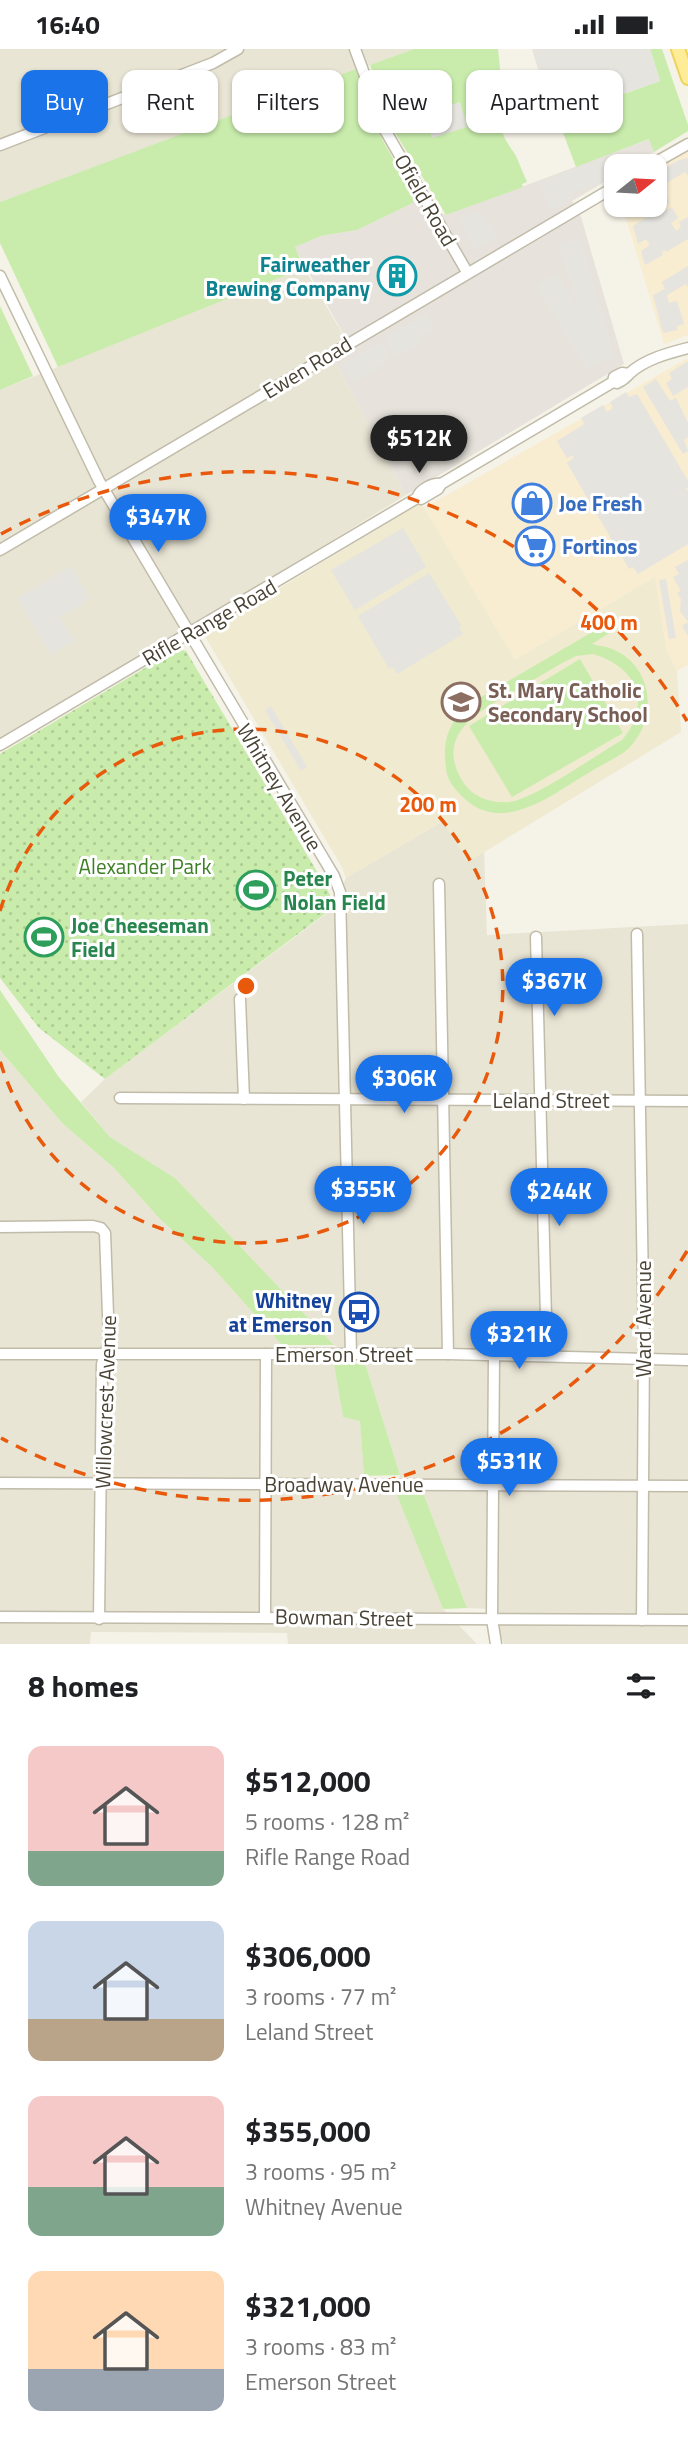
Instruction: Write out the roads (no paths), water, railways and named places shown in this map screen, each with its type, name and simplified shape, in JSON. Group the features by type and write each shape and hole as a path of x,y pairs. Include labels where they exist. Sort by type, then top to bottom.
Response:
{"main road":[{"path":"678,49 688,78"}],"street":[{"path":"0,145 213,63 239,49"},
{"name":"Ofield Road","path":"355,49 385,130 467,272"},
{"path":"667,156 688,144"},
{"name":"Ewen Road","path":"0,550 604,193"},
{"name":"Whitney Avenue","path":"0,276 103,489 334,876 340,892 351,1355"},
{"name":"Rifle Range Road","path":"0,745 417,498 421,499 438,489 441,484 613,382 626,379 628,374 650,361 688,348"},
{"path":"439,884 449,1354"},
{"name":"Ward Avenue","path":"637,934 644,1359 642,1620"},
{"path":"536,937 547,1356"},
{"path":"240,999 244,1099"},
{"name":"Leland Street","path":"120,1098 688,1101"},
{"name":"Willowcrest Avenue","path":"0,1227 93,1226 101,1228 105,1233 109,1342 102,1364 99,1619"},
{"name":"Emerson Street","path":"0,1354 449,1354 688,1360"},
{"path":"265,1616 266,1354"},
{"path":"494,1356 492,1619 496,1644"},
{"name":"Broadway Avenue","path":"0,1483 688,1486"},
{"name":"Bowman Street","path":"0,1617 99,1619 265,1616 688,1620"}],"place":[{"name":"Fairweather Brewing Company","path":"397,276"},
{"name":"Joe Fresh","path":"532,503"},
{"name":"Fortinos","path":"535,546"},
{"name":"St. Mary Catholic Secondary School","path":"461,702"},
{"name":"Peter Nolan Field","path":"256,890"},
{"name":"Joe Cheeseman Field","path":"44,937"},
{"name":"Whitney at Emerson","path":"359,1312"}],"park label":[{"name":"Alexander Park","path":"145,866"}]}
